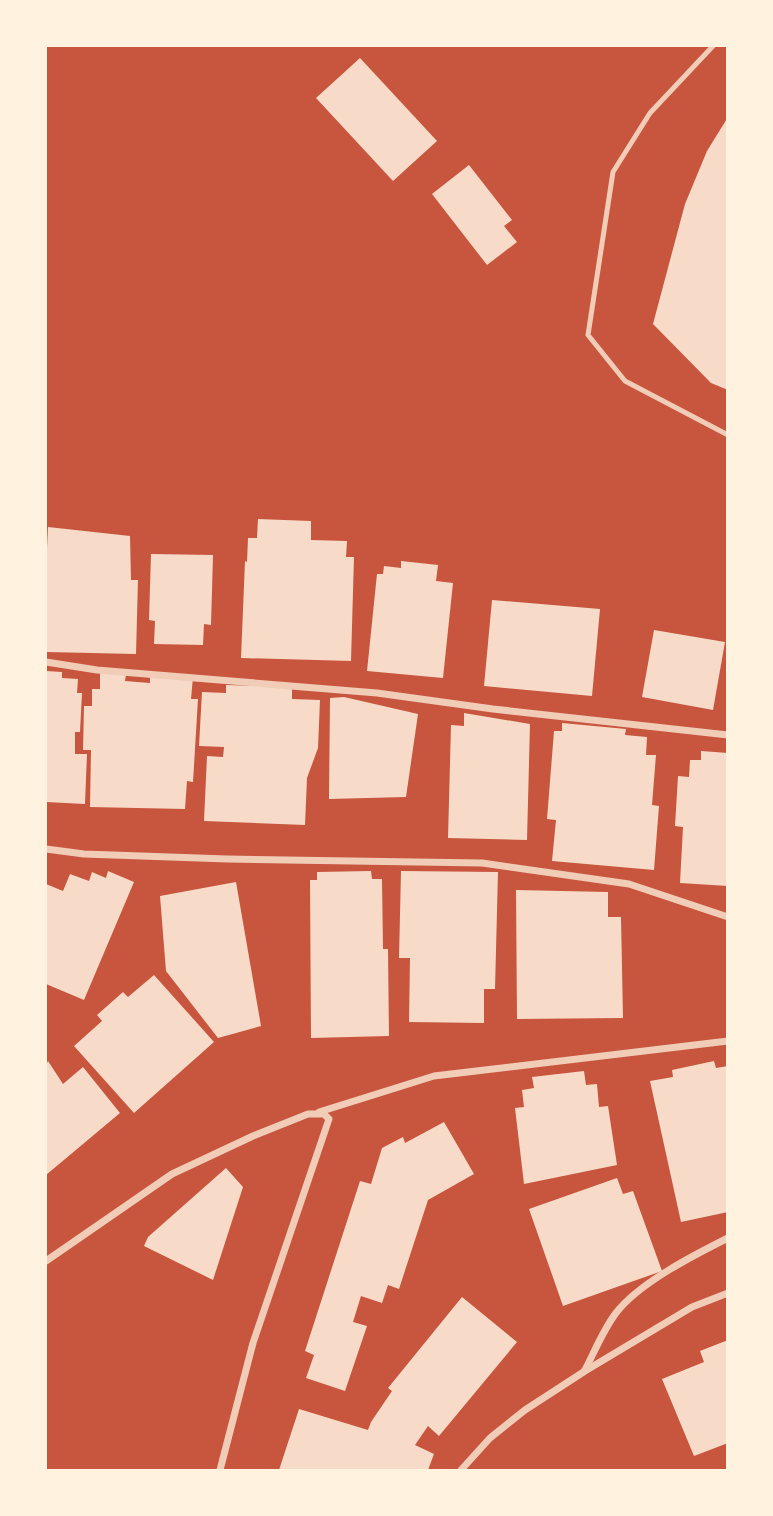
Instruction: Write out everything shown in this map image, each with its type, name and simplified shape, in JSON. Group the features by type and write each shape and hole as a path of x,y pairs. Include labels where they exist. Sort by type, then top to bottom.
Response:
{"street":[{"path":"46,662 97,670 377,693 493,709 727,734"},
{"path":"46,849 84,854 227,859 482,863 629,884 727,917"},
{"path":"46,1261 172,1174 253,1136 316,1113 434,1076 727,1041"},
{"path":"220,1471 253,1343 329,1119 324,1114 316,1113"},
{"path":"585,1371 617,1311 688,1258 727,1238"},
{"path":"461,1471 490,1438 525,1410 692,1307 727,1293"}],"lane":[{"path":"713,46 650,113 613,172 588,335 625,381 727,435"}],"building":[{"path":"360,58 437,141 393,181 316,98"},
{"path":"728,117 728,390 711,383 653,324 685,204 707,151"},
{"path":"469,165 512,220 504,226 517,242 487,265 432,194"},
{"path":"258,519 311,521 311,540 347,541 346,557 354,557 351,661 241,658 245,561 247,562 248,538 257,538"},
{"path":"48,527 130,536 131,580 138,580 136,654 46,652"},
{"path":"151,554 213,555 211,625 204,624 203,645 154,644 155,621 149,620"},
{"path":"401,561 438,565 436,581 453,583 443,678 367,671 377,574 383,574 384,566 401,568"},
{"path":"492,600 600,609 592,696 484,686"},
{"path":"654,630 725,642 713,710 642,697"},
{"path":"46,671 62,672 62,678 78,679 77,693 82,693 80,732 75,732 75,754 87,754 85,804 46,802"},
{"path":"100,673 126,674 125,681 150,683 150,675 193,677 191,699 198,699 193,782 187,781 185,809 90,807 91,750 83,750 84,706 92,706 92,689 100,689"},
{"path":"226,685 292,687 292,699 320,700 318,748 307,778 305,825 204,821 207,756 223,757 224,747 199,746 202,692 226,693"},
{"path":"344,697 418,714 406,797 329,799 330,698"},
{"path":"464,713 530,724 527,840 448,838 451,725 464,726"},
{"path":"562,723 626,729 625,735 647,737 646,755 656,755 652,805 659,806 654,870 552,861 556,820 547,819 554,731 562,731"},
{"path":"701,751 728,753 728,886 680,883 683,827 675,826 678,776 689,777 690,760 701,760"},
{"path":"108,871 134,882 84,1000 46,984 46,884 63,891 70,874 89,881 92,872 106,878"},
{"path":"371,871 372,879 382,879 383,949 388,949 389,1036 311,1038 310,880 317,880 317,872"},
{"path":"401,871 498,872 495,989 484,989 484,1023 409,1022 410,958 399,958"},
{"path":"236,882 261,1026 218,1038 166,971 160,896"},
{"path":"516,890 608,892 608,917 621,917 623,1018 517,1019"},
{"path":"154,975 214,1042 134,1113 74,1046 102,1021 97,1015 123,992 128,997"},
{"path":"48,1061 63,1084 83,1067 120,1113 46,1175 46,1065"},
{"path":"714,1061 716,1068 728,1066 728,1212 681,1222 650,1081 673,1077 672,1070"},
{"path":"584,1071 586,1085 597,1084 599,1107 608,1106 617,1165 524,1184 515,1108 524,1107 522,1090 534,1088 532,1077"},
{"path":"444,1122 474,1174 428,1200 399,1289 388,1285 382,1303 361,1296 353,1322 367,1326 345,1391 306,1378 314,1355 305,1351 360,1181 371,1184 382,1148 403,1137 405,1143"},
{"path":"226,1168 243,1187 213,1280 144,1246 148,1237"},
{"path":"617,1178 623,1194 633,1191 662,1271 563,1306 529,1209"},
{"path":"462,1297 517,1342 439,1436 428,1426 415,1445 434,1454 428,1470 279,1470 299,1409 368,1430 392,1391 388,1388"},
{"path":"728,1340 728,1443 694,1456 662,1379 704,1362 700,1351"}]}
